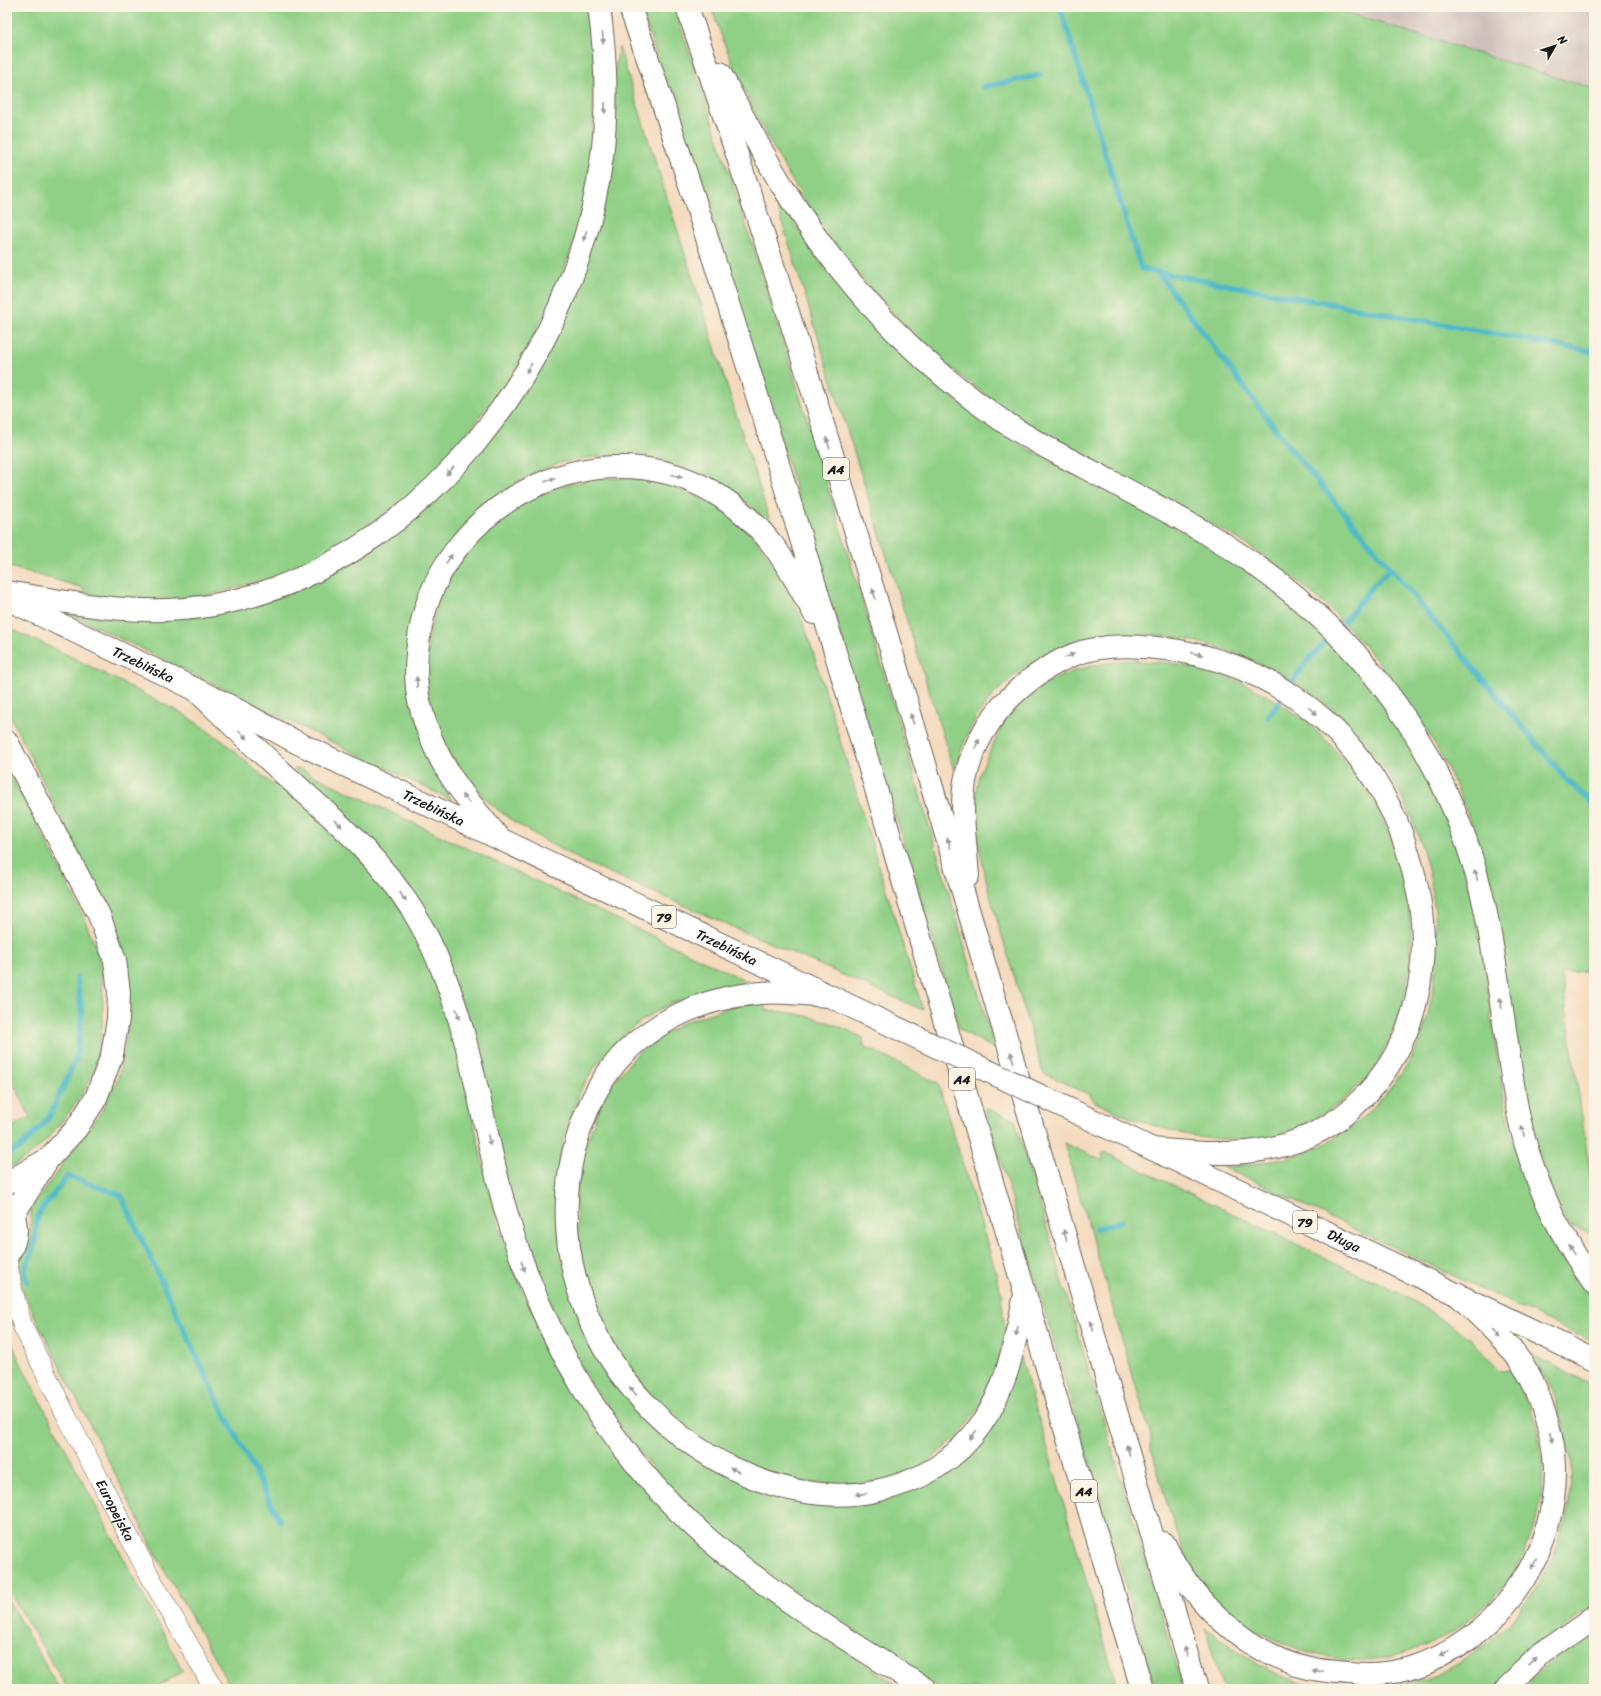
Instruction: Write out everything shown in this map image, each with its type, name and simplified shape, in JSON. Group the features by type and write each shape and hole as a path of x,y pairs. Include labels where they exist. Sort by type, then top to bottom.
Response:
{"main road":[{"path":"7,592 79,605 147,611 181,610 215,605 249,597 290,583 354,550 391,524 442,480 485,430 522,379 557,314 574,272 593,208 602,157 605,69 599,7"},
{"name":"A4","path":"630,7 690,182 834,648 1142,1689"},
{"path":"689,13 768,162 802,217 833,261 863,298 917,353 955,386 1002,420 1043,445 1222,542 1257,566 1287,588 1326,621 1346,642 1382,687 1431,763 1464,837 1482,897 1498,980 1514,1092 1529,1154 1556,1224 1568,1245 1594,1282"},
{"name":"A4","path":"689,13 779,285 894,659 1197,1689"},
{"path":"500,839 450,778 432,742 418,699 416,681 418,645 427,605 442,568 452,553 482,520 502,504 526,490 569,473 589,469 614,467 635,467 660,472 684,478 703,487 723,498 742,512 773,543 784,559 834,648"},
{"name":"Trzebińska","path":"7,599 195,689 298,743 1094,1121"},
{"path":"972,921 963,803 965,781 971,759 988,724 1010,697 1044,669 1075,654 1106,647 1154,647 1201,655 1242,668 1280,688 1321,717 1368,768 1385,795 1394,813 1404,840 1413,868 1422,921 1423,947 1421,974 1410,1023 1401,1045 1375,1086 1344,1115 1312,1135 1274,1149 1238,1154 1203,1154 1152,1149"},
{"path":"195,689 357,841 397,887 418,920 448,982 461,1021 503,1203 530,1285 548,1326 570,1366 600,1414 631,1457 670,1502 707,1538 741,1566 786,1598 925,1689"},
{"path":"7,742 99,915 115,960 118,982 118,1014 110,1065 96,1098 76,1129 48,1159 10,1209 16,1236 7,1258"},
{"path":"829,996 764,992 711,1001 678,1014 653,1028 631,1045 612,1067 596,1090 574,1144 566,1205 567,1232 571,1257 584,1306 592,1328 616,1369 633,1392 660,1420 692,1445 718,1461 767,1484 795,1490 843,1496 866,1493 887,1489 917,1479 939,1466 965,1444 982,1424 995,1403 1004,1382 1025,1293"},
{"name":"Długa","path":"1094,1121 1594,1360"},
{"path":"7,1183 48,1159"},
{"path":"1139,1488 1172,1560 1193,1589 1224,1624 1274,1656 1300,1666 1330,1672 1380,1674 1406,1670 1429,1661 1459,1646 1495,1616 1512,1597 1536,1559 1551,1517 1555,1468 1554,1451 1546,1418 1528,1373 1516,1356 1458,1295"},
{"path":"1505,1689 1541,1654 1594,1617"}],"street":[{"name":"Europejska","path":"7,1258 13,1291 23,1327 67,1417 147,1571 214,1689"},
{"name":"Europejska","path":"7,1308 23,1327"}],"shaded area":[{"path":"1328,7 1594,7 1594,89"},
{"path":"7,1069 30,1117 7,1129"}],"green space":[{"path":"7,7 589,7 595,67 591,159 584,204 572,247 555,294 514,372 460,442 433,473 403,500 347,541 285,574 211,595 179,598 148,600 83,595 84,588 7,566"},
{"path":"640,7 674,7 800,396 995,1049 960,1030 844,645 703,189"},
{"path":"711,7 1328,7 1594,89 1594,970 1561,973 1594,1200 1594,1234 1568,1226 1549,1184 1536,1146 1527,1106 1479,847 1465,808 1446,766 1432,739 1408,702 1354,634 1334,613 1290,575 1248,545 1228,533 1083,455 1022,420 968,382 919,339 873,291 832,240 795,186 763,128 735,69"},
{"path":"619,47 772,527 741,497 706,476 671,464 637,457 599,456 560,463 530,475 502,492 473,515 445,549 428,576 414,611 408,648 432,764 451,800 64,611 114,620 147,620 216,614 251,607 293,592 359,559 418,517 449,487 478,454 530,383 553,343 573,299"},
{"path":"772,190 822,265 839,287 878,328 946,392 977,416 1056,465 1166,522 1235,563 1274,591 1310,622 1343,655 1373,690 1400,729 1424,770 1445,815 1458,850 1469,886 1477,923 1500,1071 1516,1152 1530,1195 1550,1238 1564,1262 1590,1294 1594,1304 1595,1313 1594,1342 1223,1167 1283,1159 1317,1148 1331,1141 1356,1123 1379,1101 1398,1078 1415,1050 1422,1034 1431,1000 1436,965 1436,930 1435,910 1428,870 1417,831 1409,812 1382,765 1351,728 1304,688 1266,666 1225,650 1182,639 1139,634 1097,638 1057,650 1019,672 980,711 967,736 954,771"},
{"path":"600,478 633,478 665,483 695,495 727,513 754,537 787,582 808,636 923,1010 582,861 520,826 492,804 467,779 452,757 442,740 432,716 426,676 430,633 435,612 442,592 451,574 462,557 478,538 507,513 528,500 546,492 569,484"},
{"path":"7,627 72,657 185,715 224,742 273,785 277,781 325,822 392,895 423,949 454,1032 483,1165 500,1230 525,1298 596,1428 819,1634 903,1689 232,1689 160,1562 37,1321 23,1291 19,1274 19,1261 27,1247 30,1230 31,1208 103,1109 118,1078 126,1042 129,1003 113,925 79,853 7,710"},
{"path":"1129,660 1170,663 1209,671 1244,683 1273,699 1308,722 1330,744 1357,776 1376,805 1399,856 1409,900 1411,944 1407,986 1399,1018 1373,1072 1339,1104 1306,1124 1276,1137 1253,1141 1205,1138 1178,1133 1131,1118 1095,1102 1090,1095 1043,1073 984,872 977,831 977,786 984,763 1004,723 1018,706 1031,694 1045,684 1077,670 1094,665"},
{"path":"7,769 60,868 91,934 101,969 103,1006 98,1057 93,1074 86,1087 71,1110 47,1138 32,1153 16,1165 7,1169 7,1129 30,1117 7,1069"},
{"path":"294,769 300,769 749,982 671,1003 644,1019 621,1037 598,1063 582,1087 564,1136 559,1163 556,1199 558,1235 606,1368 764,1491 932,1482 1021,1358 1118,1689 940,1689 822,1611 752,1562 724,1540 665,1483 634,1446 578,1363 522,1240 455,982"},
{"path":"766,1002 765,1010 804,1015 839,1026 863,1038 864,1046 938,1083 1001,1293 1005,1331 1001,1354 993,1382 983,1403 958,1437 921,1467 880,1482 824,1484 790,1480 739,1462 698,1438 658,1403 620,1356 602,1324 590,1292 583,1264 578,1237 576,1199 579,1164 605,1092 638,1053 682,1023 739,1005"},
{"path":"985,1108 1015,1120 1183,1689 1156,1689"},
{"path":"1064,1143 1103,1161 1102,1151 1409,1298 1468,1337 1499,1370 1509,1369 1532,1413 1542,1458 1540,1502 1528,1544 1506,1583 1475,1615 1436,1641 1390,1657 1349,1660 1321,1656 1273,1639 1253,1629 1226,1610 1207,1592 1183,1552 1168,1506 1151,1447 1151,1437"},
{"path":"7,1333 23,1368 183,1671 154,1689 68,1689 7,1588"},
{"path":"1530,1354 1594,1385 1594,1606 1581,1614 1496,1689 1365,1689 1419,1681 1436,1675 1464,1660 1490,1640 1514,1617 1534,1591 1550,1562 1562,1531 1569,1499 1571,1466 1561,1418 1554,1396 1544,1376"},
{"path":"7,1598 59,1689 7,1689"},
{"path":"1205,1628 1248,1658 1283,1677 1318,1686 1357,1689 1223,1689"},
{"path":"1594,1630 1594,1689 1521,1689 1548,1663"}],"waterway":[{"path":"1060,7 1141,269 1594,352"},
{"path":"983,87 1040,75"},
{"path":"1159,274 1286,443 1566,779 1594,805"},
{"path":"1344,622 1373,585 1391,569"},
{"path":"1293,681 1303,666 1327,640"},
{"path":"1268,717 1279,702"},
{"path":"7,1154 20,1148 48,1119 76,1059 82,1013 77,978"},
{"path":"27,1282 25,1270 34,1246 37,1220 40,1211 68,1176 121,1195 210,1385 280,1521"},
{"path":"1096,1229 1121,1221"}]}
